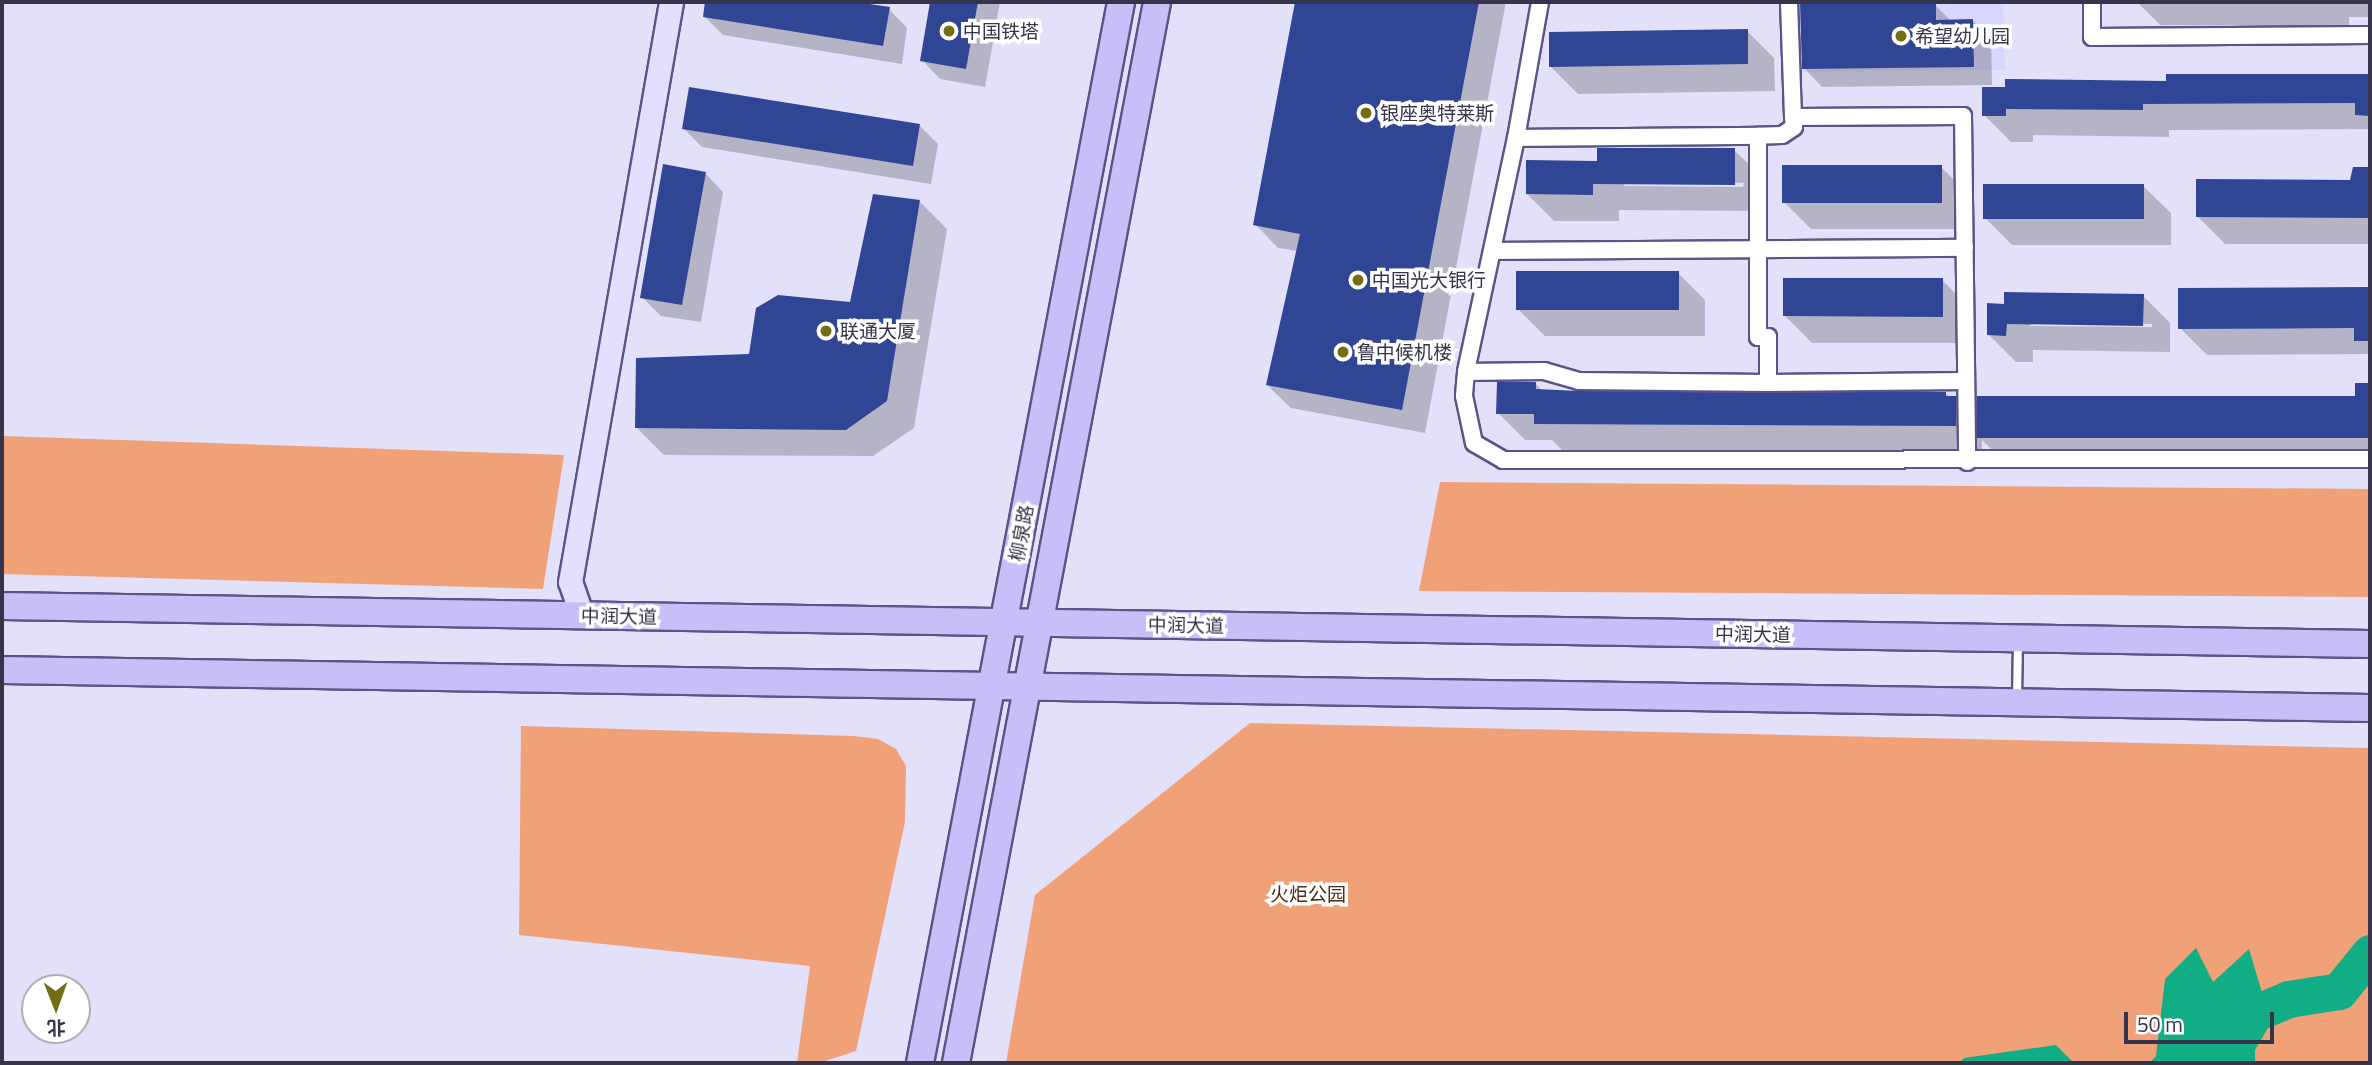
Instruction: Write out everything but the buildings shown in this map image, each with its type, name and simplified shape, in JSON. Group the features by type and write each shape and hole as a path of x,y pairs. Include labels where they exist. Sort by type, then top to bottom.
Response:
{"main road":[{"name":"柳泉路","path":"920,1063 1121,2"},
{"name":"柳泉路","path":"956,1063 1157,2"},
{"name":"中润大道","path":"2,606 2370,644"},
{"path":"2,670 2370,708"}],"street":[{"path":"582,615 570,582 671,2"},
{"path":"1540,2 1516,138 1466,372 1464,396 1475,443 1503,460 1968,462 2370,459"},
{"path":"1516,138 1782,135 1794,127 1789,2"},
{"path":"2092,2 2092,37 2370,35"},
{"path":"1793,117 1963,116 1968,462"},
{"path":"1758,136 1758,337 1768,337 1768,383"},
{"path":"1493,251 1758,247 1965,248"},
{"path":"1466,372 1544,370 1578,381 1966,381"}],"lane":[{"path":"2017,702 2018,638"}],"shaded area":[{"name":"希望幼儿园","path":"1797,2 2003,2 2005,70 1798,72"},
{"path":"2196,948 2213,982 2249,949 2271,1023 2255,1050 2255,1063 2150,1063 2156,1056 2165,979"},
{"path":"2056,1045 2074,1063 1959,1063 1964,1058"}],"green space":[{"path":"2,436 564,455 543,589 2,574"},
{"path":"1440,482 2370,489 2370,597 1419,591"},
{"name":"火炬公园","path":"1250,723 2370,748 2370,1063 1006,1063 1035,895"},
{"path":"521,726 854,736 878,739 896,749 906,766 905,822 856,1051 819,1063 797,1063 810,966 519,935"}],"waterway":[{"path":"2265,1009 2288,999 2339,991 2370,953"}],"place":[{"name":"中国铁塔","path":"949,31"},
{"name":"希望幼儿园","path":"1901,36"},
{"name":"银座奥特莱斯","path":"1366,113"},
{"name":"中国光大银行","path":"1358,280"},
{"name":"联通大厦","path":"826,331"},
{"name":"鲁中候机楼","path":"1343,352"}]}
